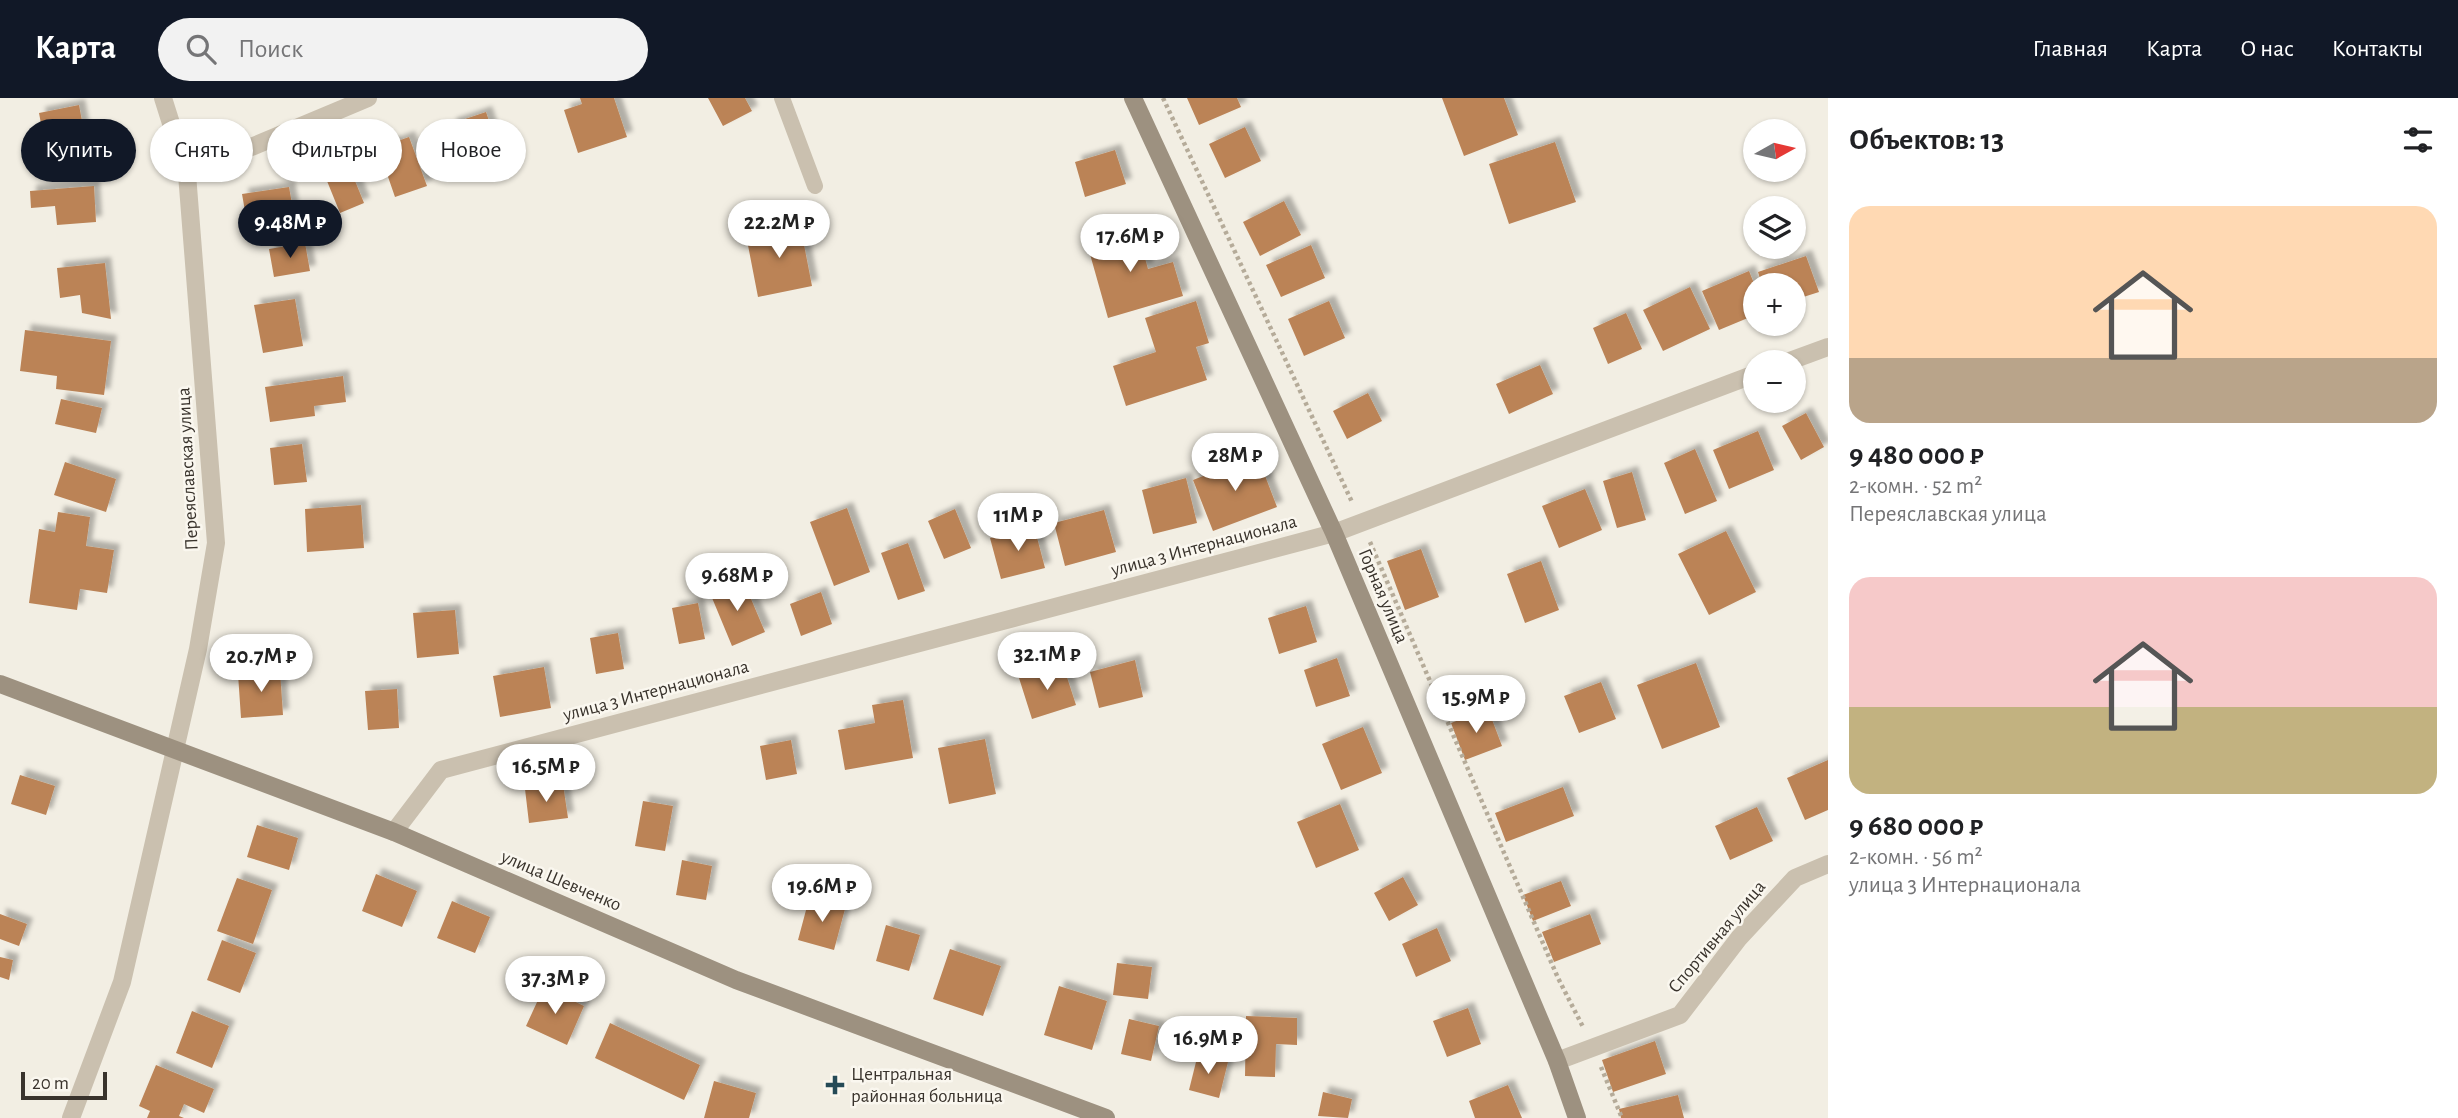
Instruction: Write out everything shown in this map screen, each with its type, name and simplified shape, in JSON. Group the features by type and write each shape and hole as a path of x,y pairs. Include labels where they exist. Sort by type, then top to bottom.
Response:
{"main road":[{"name":"Горная улица","path":"1133,98 1334,533 1557,1061 1577,1118"},
{"name":"улица Шевченко","path":"0,684 394,832 736,980 1106,1118"}],"street":[{"name":"Переяславская улица","path":"163,98 170,119"},
{"path":"253,146 368,98"},
{"name":"Переяславская улица","path":"71,1118 122,982 198,649 216,543 188,182"},
{"path":"1806,355 1828,347"},
{"name":"улица 3 Интернационала","path":"394,832 440,770 1334,533 1743,379"},
{"name":"Спортивная улица","path":"1557,1061 1680,1015 1739,938 1795,878 1828,864"}],"lane":[{"path":"782,98 815,186"}],"path":[{"path":"1163,98 1362,523 1558,978 1593,1047 1622,1118"}],"building":[{"path":"580,98 614,98 627,137 578,153 564,110 582,104"},
{"path":"708,98 745,98 752,111 723,126"},
{"path":"1187,98 1237,98 1241,107 1199,125"},
{"path":"1442,98 1504,98 1518,135 1464,156"},
{"path":"79,105 82,119 40,119 39,113"},
{"path":"486,112 488,119 465,119"},
{"path":"1245,127 1261,161 1225,178 1209,144"},
{"path":"409,137 416,156 416,182 426,182 427,186 395,197 390,182 402,182 402,139"},
{"path":"1555,142 1576,202 1509,224 1489,164"},
{"path":"1115,150 1126,184 1085,197 1075,162"},
{"path":"327,182 355,182 364,203 340,213"},
{"path":"94,186 96,222 57,225 55,206 31,208 30,191"},
{"path":"289,187 296,226 249,234 242,194"},
{"path":"1284,201 1301,235 1260,256 1243,222"},
{"path":"800,224 812,286 758,297 746,235"},
{"path":"1136,225 1148,269 1173,262 1183,296 1108,318 1086,240"},
{"path":"305,243 310,271 274,277 269,249"},
{"path":"1311,245 1325,278 1281,297 1266,265"},
{"path":"1806,256 1819,292 1806,296 1806,273 1758,272 1797,259 1806,259"},
{"path":"105,263 111,319 82,313 80,295 60,298 57,268"},
{"path":"1743,274 1743,320 1719,330 1702,291"},
{"path":"1690,287 1710,329 1663,351 1643,310"},
{"path":"295,299 303,346 263,353 254,305"},
{"path":"1196,301 1209,343 1196,347 1207,380 1126,406 1113,366 1156,352 1145,318"},
{"path":"1329,301 1345,338 1304,356 1288,319"},
{"path":"1626,313 1642,349 1608,364 1593,328"},
{"path":"25,330 111,341 104,395 56,389 57,376 20,371"},
{"path":"1540,365 1553,394 1509,414 1496,384"},
{"path":"343,376 346,402 314,406 315,416 270,422 265,387"},
{"path":"1368,393 1382,421 1347,439 1333,411"},
{"path":"61,399 102,408 96,433 55,424"},
{"path":"1806,413 1824,447 1801,460 1782,426"},
{"path":"1758,431 1774,470 1729,489 1713,450"},
{"path":"302,444 307,482 274,485 270,448"},
{"path":"1695,449 1717,501 1685,514 1664,463"},
{"path":"1257,455 1277,507 1213,531 1193,480"},
{"path":"65,462 116,479 106,512 54,495"},
{"path":"1632,472 1646,520 1617,528 1603,481"},
{"path":"1186,478 1197,523 1153,534 1142,490"},
{"path":"1585,489 1602,530 1559,548 1542,506"},
{"path":"361,505 364,548 307,552 305,509"},
{"path":"847,508 870,572 834,586 810,522"},
{"path":"955,509 971,548 944,559 928,521"},
{"path":"1104,510 1116,552 1065,566 1054,523"},
{"path":"58,512 90,517 86,546 114,550 107,593 80,589 77,610 29,603 39,529 55,532"},
{"path":"1034,526 1045,568 1001,579 990,538"},
{"path":"1726,531 1756,592 1709,615 1678,554"},
{"path":"908,543 925,591 898,600 881,553"},
{"path":"1421,549 1439,597 1405,610 1387,561"},
{"path":"1541,561 1559,610 1525,623 1507,574"},
{"path":"743,580 765,632 732,646 710,593"},
{"path":"821,592 832,624 801,636 790,604"},
{"path":"698,603 705,639 679,644 672,608"},
{"path":"1306,606 1317,642 1279,654 1268,618"},
{"path":"455,610 459,654 417,658 413,613"},
{"path":"618,633 624,669 596,674 590,638"},
{"path":"1337,658 1350,696 1316,707 1304,670"},
{"path":"1135,660 1143,697 1099,708 1090,672"},
{"path":"1696,663 1720,727 1662,749 1637,685"},
{"path":"1063,665 1076,705 1032,719 1019,678"},
{"path":"544,667 551,708 500,717 493,676"},
{"path":"280,671 283,715 241,718 238,674"},
{"path":"1601,682 1616,719 1579,733 1564,696"},
{"path":"397,689 399,728 368,730 365,691"},
{"path":"903,700 913,758 845,770 838,730 875,723 872,705"},
{"path":"1488,709 1502,746 1465,760 1451,723"},
{"path":"1363,727 1382,773 1341,790 1322,744"},
{"path":"985,739 996,794 949,804 938,748"},
{"path":"791,740 797,774 766,780 760,746"},
{"path":"1828,760 1828,810 1805,820 1787,778"},
{"path":"20,775 55,786 46,815 11,804"},
{"path":"563,784 568,818 529,823 525,789"},
{"path":"1563,787 1574,816 1506,842 1495,813"},
{"path":"643,801 673,806 665,851 635,846"},
{"path":"1340,804 1359,850 1316,868 1297,822"},
{"path":"1757,807 1773,841 1730,860 1715,826"},
{"path":"257,825 298,838 289,870 247,857"},
{"path":"682,860 712,866 706,900 676,895"},
{"path":"376,874 417,891 402,927 362,911"},
{"path":"1403,877 1418,905 1389,921 1374,893"},
{"path":"237,878 272,890 253,944 217,931"},
{"path":"1561,881 1571,906 1533,921 1523,895"},
{"path":"809,899 845,909 834,950 798,940"},
{"path":"452,901 490,917 475,953 437,938"},
{"path":"0,914 27,924 19,946 0,939"},
{"path":"1590,914 1601,944 1554,962 1542,932"},
{"path":"886,925 920,935 909,971 876,961"},
{"path":"1437,928 1451,961 1416,977 1402,944"},
{"path":"222,940 256,953 240,993 207,980"},
{"path":"950,949 1001,966 983,1016 933,999"},
{"path":"0,957 13,960 9,980 0,977"},
{"path":"1117,963 1152,967 1148,999 1113,995"},
{"path":"1059,986 1107,1001 1092,1050 1044,1035"},
{"path":"544,987 584,1006 567,1045 526,1026"},
{"path":"1468,1008 1481,1044 1447,1057 1433,1021"},
{"path":"192,1011 229,1026 212,1068 176,1053"},
{"path":"1246,1016 1297,1018 1297,1045 1276,1044 1275,1077 1245,1076"},
{"path":"1129,1019 1159,1026 1151,1061 1121,1054"},
{"path":"610,1023 700,1065 684,1100 595,1058"},
{"path":"1655,1041 1666,1074 1613,1092 1602,1060"},
{"path":"1198,1054 1228,1062 1219,1098 1189,1090"},
{"path":"156,1065 214,1089 204,1113 184,1104 179,1116 184,1118 147,1118 150,1111 139,1106"},
{"path":"714,1081 756,1093 749,1118 704,1118"},
{"path":"1508,1085 1522,1118 1475,1118 1469,1101"},
{"path":"1323,1092 1352,1099 1348,1118 1318,1116"},
{"path":"1678,1095 1684,1118 1621,1118 1619,1109"}],"place":[{"name":"Центральная районная больница","path":"835,1085"}]}
